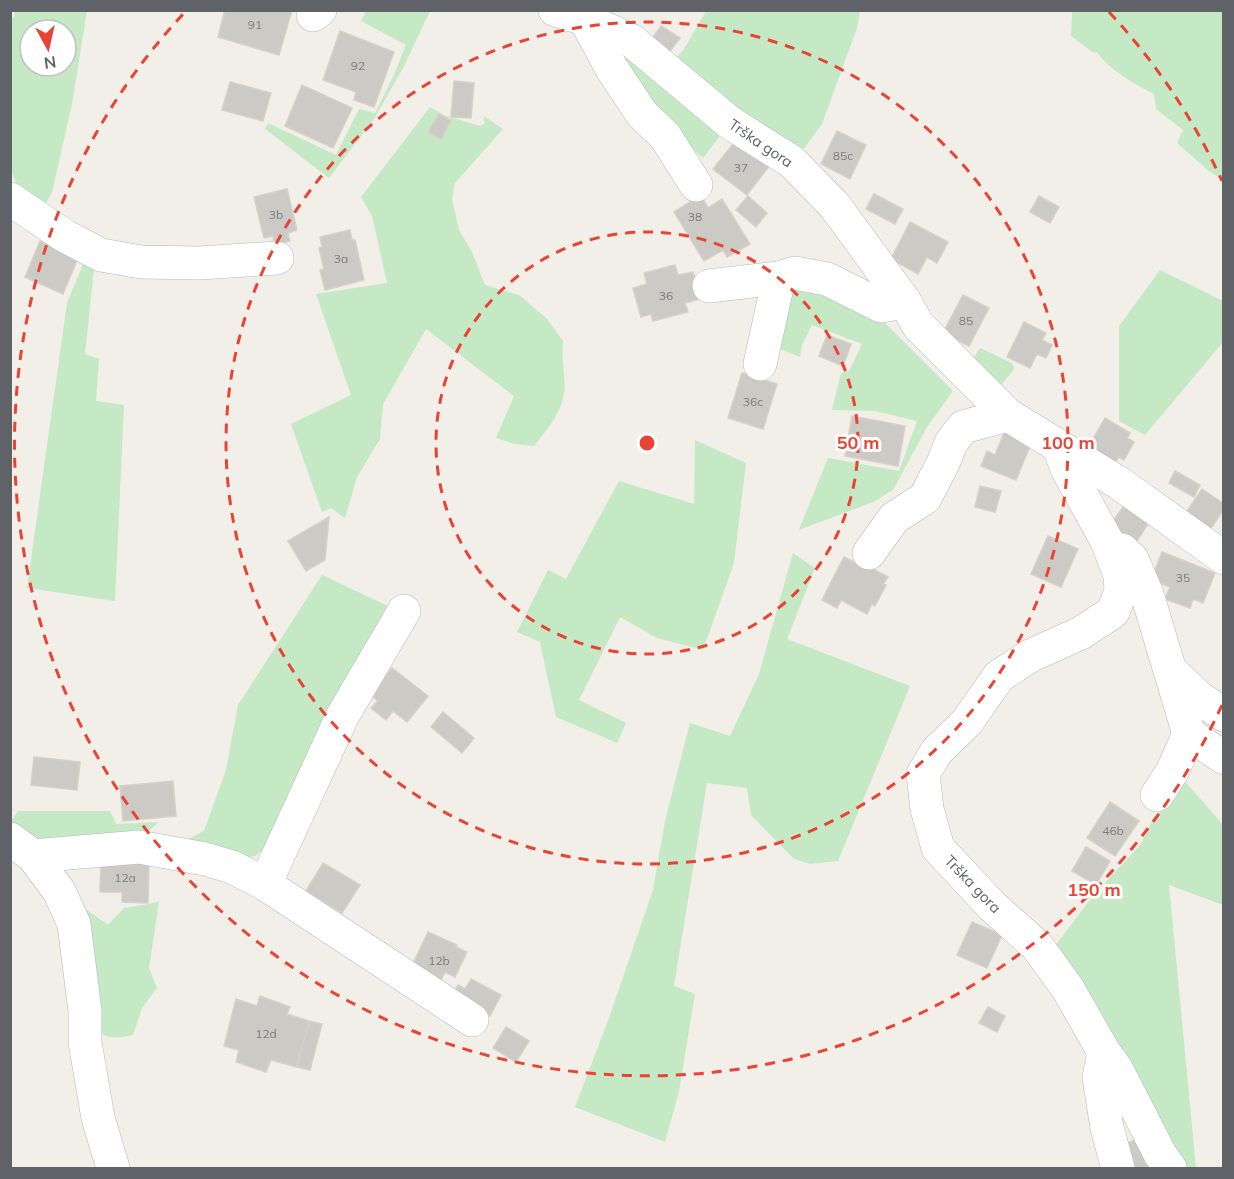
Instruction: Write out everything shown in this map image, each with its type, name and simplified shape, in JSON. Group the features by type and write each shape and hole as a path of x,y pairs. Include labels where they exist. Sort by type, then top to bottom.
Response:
{"street":[{"name":"Trška gora","path":"570,15 612,69 642,114 664,136 696,185"},
{"name":"Trška gora","path":"570,15 632,41 729,122 792,162 835,206 905,302 918,325 1008,415 1119,483 1224,558"},
{"path":"10,199 65,237 101,255 141,262 199,263 277,258"},
{"path":"710,286 779,278 795,273 827,279 881,306 905,302"},
{"path":"760,364 779,278"},
{"path":"869,553 894,518 925,498 951,443 963,428 1008,415"},
{"name":"Trška gora","path":"1059,447 1067,469 1107,541 1120,575 1121,591 1113,612 1081,633 1030,656 999,676 967,722 937,751 923,774 927,809 938,848 992,906 1037,946 1068,989 1104,1052 1117,1070 1160,1154 1170,1168"},
{"name":"Trška gora","path":"1107,541 1115,544 1132,559 1147,594 1189,734"},
{"path":"266,884 343,715 404,611"},
{"name":"Trška gora","path":"1170,670 1197,696 1224,715"},
{"path":"1157,795 1172,772 1189,734 1224,758"},
{"path":"22,848 139,847 205,859 232,867 266,884 472,1020"},
{"path":"22,848 59,891 74,924 85,1011 85,1042 98,1118 113,1168"},
{"path":"1104,1052 1100,1077 1107,1128 1118,1168"}],"green space":[{"path":"15,11 87,11 78,67 78,18 18,18 18,78 76,78 52,192 44,207 18,189 11,169 11,17 14,17"},
{"path":"366,11 430,11 403,68 374,119 329,178 265,129 268,123 336,155 359,109 375,113 406,45 361,21"},
{"path":"706,11 860,11 857,28 822,124 800,154 672,61 683,51"},
{"path":"1072,11 1223,11 1223,180 1210,172 1177,143 1183,130 1156,109 1154,94 1122,76 1097,52 1094,53 1071,36"},
{"path":"602,42 664,75 726,128 703,158 653,115"},
{"path":"430,107 449,118 447,116 480,126 484,124 484,116 503,129 455,183 452,199 459,230 472,252 485,285 519,295 547,319 563,341 564,393 556,415 534,446 515,444 496,438 514,396 426,329 383,404 380,439 357,477 345,518 331,508 322,512 291,424 351,395 316,294 387,283 372,216 361,197"},
{"path":"86,257 95,259 85,354 99,359 96,401 124,405 115,601 27,588 67,303"},
{"path":"1160,270 1223,301 1223,342 1145,435 1119,421 1119,326"},
{"path":"815,284 882,320 953,391 927,427 893,490 873,502 799,530 828,458 899,471 917,421 875,411 832,410 841,373 849,371 862,344 812,325 802,345 800,357 780,349 790,287"},
{"path":"980,348 1012,363 1014,369 999,388 969,365"},
{"path":"695,440 746,463 734,563 703,650 657,638 620,617 579,700 626,723 617,743 556,717 540,642 517,632 548,570 566,579 619,481 694,504"},
{"path":"793,553 815,568 787,639 910,686 838,861 810,864 794,859 751,815 747,788 707,783 674,986 695,994 679,1091 665,1142 575,1107 609,1018 653,890 665,821 690,723 730,736 759,674"},
{"path":"322,575 392,608 269,845 255,856 239,859 193,847 190,838 204,831 226,770 238,705"},
{"path":"1181,777 1224,826 1223,905 1169,885 1196,1168 1182,1168 1052,950 1093,896 1141,844 1150,825"},
{"path":"18,811 110,811 116,824 159,822 136,842 26,843 10,823"},
{"path":"159,902 149,968 157,988 142,1008 133,1035 108,1037 95,1029 84,908 108,925 124,908"}],"building":[{"path":"225,10 292,10 279,55 218,37"},
{"path":"661,26 680,38 668,54 650,41"},
{"path":"340,31 394,52 374,107 354,100 356,92 323,80"},
{"path":"454,81 474,83 471,118 451,117"},
{"path":"230,82 271,93 263,121 222,110"},
{"path":"302,85 352,108 333,148 285,126"},
{"path":"439,114 451,121 441,139 428,132"},
{"path":"837,131 866,145 850,179 821,164"},
{"path":"737,139 770,165 747,195 713,169"},
{"path":"287,189 297,230 288,233 290,241 274,245 273,236 264,238 254,197"},
{"path":"874,194 903,209 895,224 866,209"},
{"path":"701,195 708,208 722,199 750,244 727,257 723,250 704,261 674,212"},
{"path":"748,196 767,213 756,227 736,210"},
{"path":"1039,196 1059,207 1050,223 1030,212"},
{"path":"910,222 948,242 937,263 927,257 918,274 891,259"},
{"path":"350,230 352,240 355,240 364,280 325,290 320,270 324,269 319,248 322,247 320,237"},
{"path":"40,241 78,258 63,294 25,277"},
{"path":"675,265 678,275 693,272 700,299 685,303 688,312 653,321 651,314 641,317 633,288 647,284 644,273"},
{"path":"963,295 989,308 969,346 943,333"},
{"path":"1024,322 1046,333 1042,340 1052,345 1046,358 1037,354 1030,368 1007,357"},
{"path":"827,335 851,344 843,366 819,356"},
{"path":"742,373 777,384 763,429 728,418"},
{"path":"852,416 905,426 898,466 845,456"},
{"path":"1105,418 1130,433 1127,438 1134,442 1124,460 1119,457 1112,467 1086,451"},
{"path":"1006,428 1033,439 1016,480 981,466 987,451 995,455"},
{"path":"1175,471 1200,485 1194,497 1169,483"},
{"path":"980,486 1001,491 995,512 975,507"},
{"path":"1202,489 1224,504 1224,509 1207,534 1183,517"},
{"path":"1131,496 1155,513 1135,544 1108,528"},
{"path":"329,517 325,560 306,571 288,541"},
{"path":"1048,536 1078,549 1061,587 1031,574"},
{"path":"1162,552 1215,573 1203,603 1193,599 1190,608 1165,599 1170,587 1151,580"},
{"path":"844,557 856,563 858,561 888,577 875,606 872,604 867,614 841,600 837,608 822,600"},
{"path":"392,668 428,696 407,722 393,711 386,720 371,708 378,701 371,695"},
{"path":"443,712 474,738 462,753 431,727"},
{"path":"34,757 80,762 77,790 31,785"},
{"path":"173,781 176,816 123,821 120,786"},
{"path":"1110,802 1139,821 1115,856 1087,838"},
{"path":"1086,847 1110,861 1096,885 1072,871"},
{"path":"101,861 149,862 148,903 122,902 122,892 100,892"},
{"path":"323,863 360,885 342,913 306,891"},
{"path":"972,922 1002,935 987,968 957,955"},
{"path":"428,932 467,952 455,977 445,972 440,982 411,968"},
{"path":"471,979 501,995 490,1016 459,1000 453,994 458,985 465,989"},
{"path":"260,996 290,1007 287,1014 309,1021 297,1067 271,1060 266,1072 236,1062 239,1050 224,1046 236,999 257,1006"},
{"path":"988,1007 1005,1016 997,1032 979,1023"},
{"path":"309,1021 322,1024 310,1070 297,1067"},
{"path":"506,1027 529,1041 516,1062 493,1048"},
{"path":"1140,1138 1162,1168 1125,1168 1116,1148"}]}
